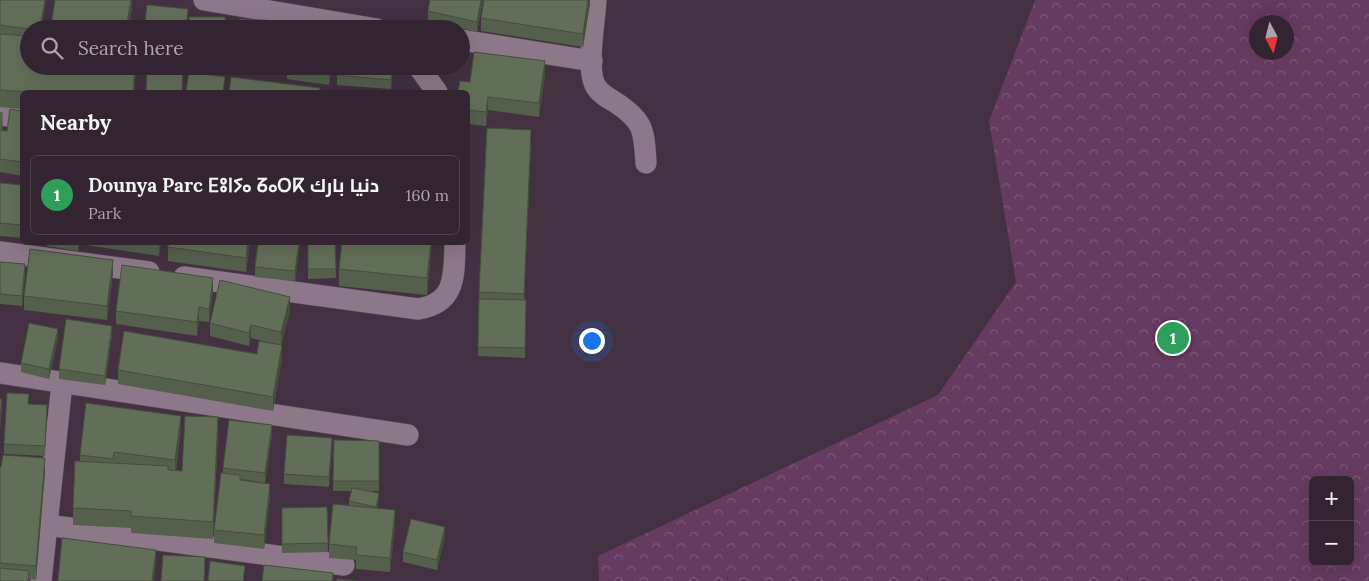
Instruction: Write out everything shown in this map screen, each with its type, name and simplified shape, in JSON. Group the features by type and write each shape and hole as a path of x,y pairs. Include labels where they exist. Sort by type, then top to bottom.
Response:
{"street":[{"path":"204,0 330,20"},
{"path":"596,0 592,76 600,92 633,114 640,122 645,138 646,163"},
{"path":"470,41 592,61"},
{"path":"425,75 436,90"},
{"path":"0,115 20,118"},
{"path":"0,252 418,309 437,303 450,288 453,279 455,245"},
{"path":"0,373 408,435"},
{"path":"41,581 62,383"},
{"path":"47,525 344,565"}],"green space":[{"path":"1035,0 1369,0 1369,581 599,581 598,556 938,395 1016,282 989,121"}],"building":[{"path":"0,0 45,0 42,20 20,20 20,28 0,25"},
{"path":"55,0 131,0 128,20 52,20"},
{"path":"430,0 481,0 477,22 428,11"},
{"path":"484,0 588,0 583,34 481,18"},
{"path":"147,5 188,9 187,20 145,20"},
{"path":"189,17 225,17 225,20 189,20"},
{"path":"0,34 20,35 20,75 134,75 133,90 0,90"},
{"path":"474,52 545,61 539,103 488,97 486,112 470,110 470,90 458,90 460,81 470,82"},
{"path":"147,75 183,75 182,90 146,90"},
{"path":"189,75 225,77 223,90 186,90"},
{"path":"337,75 391,75 391,80"},
{"path":"231,77 320,88 320,90 229,90"},
{"path":"10,109 20,111 20,162 0,159 0,130 7,131"},
{"path":"0,113 2,113 2,130 0,130"},
{"path":"487,128 531,130 524,294 479,292"},
{"path":"0,183 20,185 20,225 0,223"},
{"path":"168,245 248,245 246,258 168,247"},
{"path":"258,245 299,245 295,271 255,267"},
{"path":"308,245 335,245 336,269 308,269"},
{"path":"342,245 431,245 427,278 339,269"},
{"path":"30,249 113,260 107,306 24,296"},
{"path":"0,262 25,264 22,296 0,294"},
{"path":"122,265 213,278 209,309 199,307 197,322 116,311"},
{"path":"220,280 290,297 281,332 251,325 249,333 210,323"},
{"path":"479,299 526,300 525,348 478,347"},
{"path":"66,319 112,326 105,376 59,369"},
{"path":"29,323 58,329 49,369 21,363"},
{"path":"124,331 257,354 259,341 282,345 273,397 118,370"},
{"path":"7,393 29,394 28,404 47,405 45,446 4,444"},
{"path":"0,399 2,399 0,422"},
{"path":"86,403 181,416 175,460 114,452 113,459 80,455"},
{"path":"185,416 218,417 213,522 131,516 131,511 73,508 75,461 168,466 168,470 182,471"},
{"path":"229,420 272,425 265,473 223,468"},
{"path":"287,435 332,438 329,477 284,474"},
{"path":"334,440 379,441 379,481 333,481"},
{"path":"3,455 45,458 36,566 0,563 0,467"},
{"path":"221,473 240,475 240,480 270,484 264,535 214,530"},
{"path":"352,488 379,493 376,507 349,501"},
{"path":"333,504 395,510 390,558 356,555 357,547 329,544"},
{"path":"327,507 328,543 282,544 282,508"},
{"path":"411,519 445,527 437,560 403,552"},
{"path":"62,538 156,550 152,581 58,581"},
{"path":"163,555 205,557 204,581 161,581"},
{"path":"210,561 245,566 243,581 208,581"},
{"path":"264,565 333,573 332,581 262,581"},
{"path":"0,568 29,571 28,581 0,581"},
{"path":"337,579 358,581 337,581"}],"place":[{"name":"Dounya Parc ⴹⵓⵏⵢⴰ ⵒⴰⵔⴽ دنيا بارك","path":"1173,338"}]}
